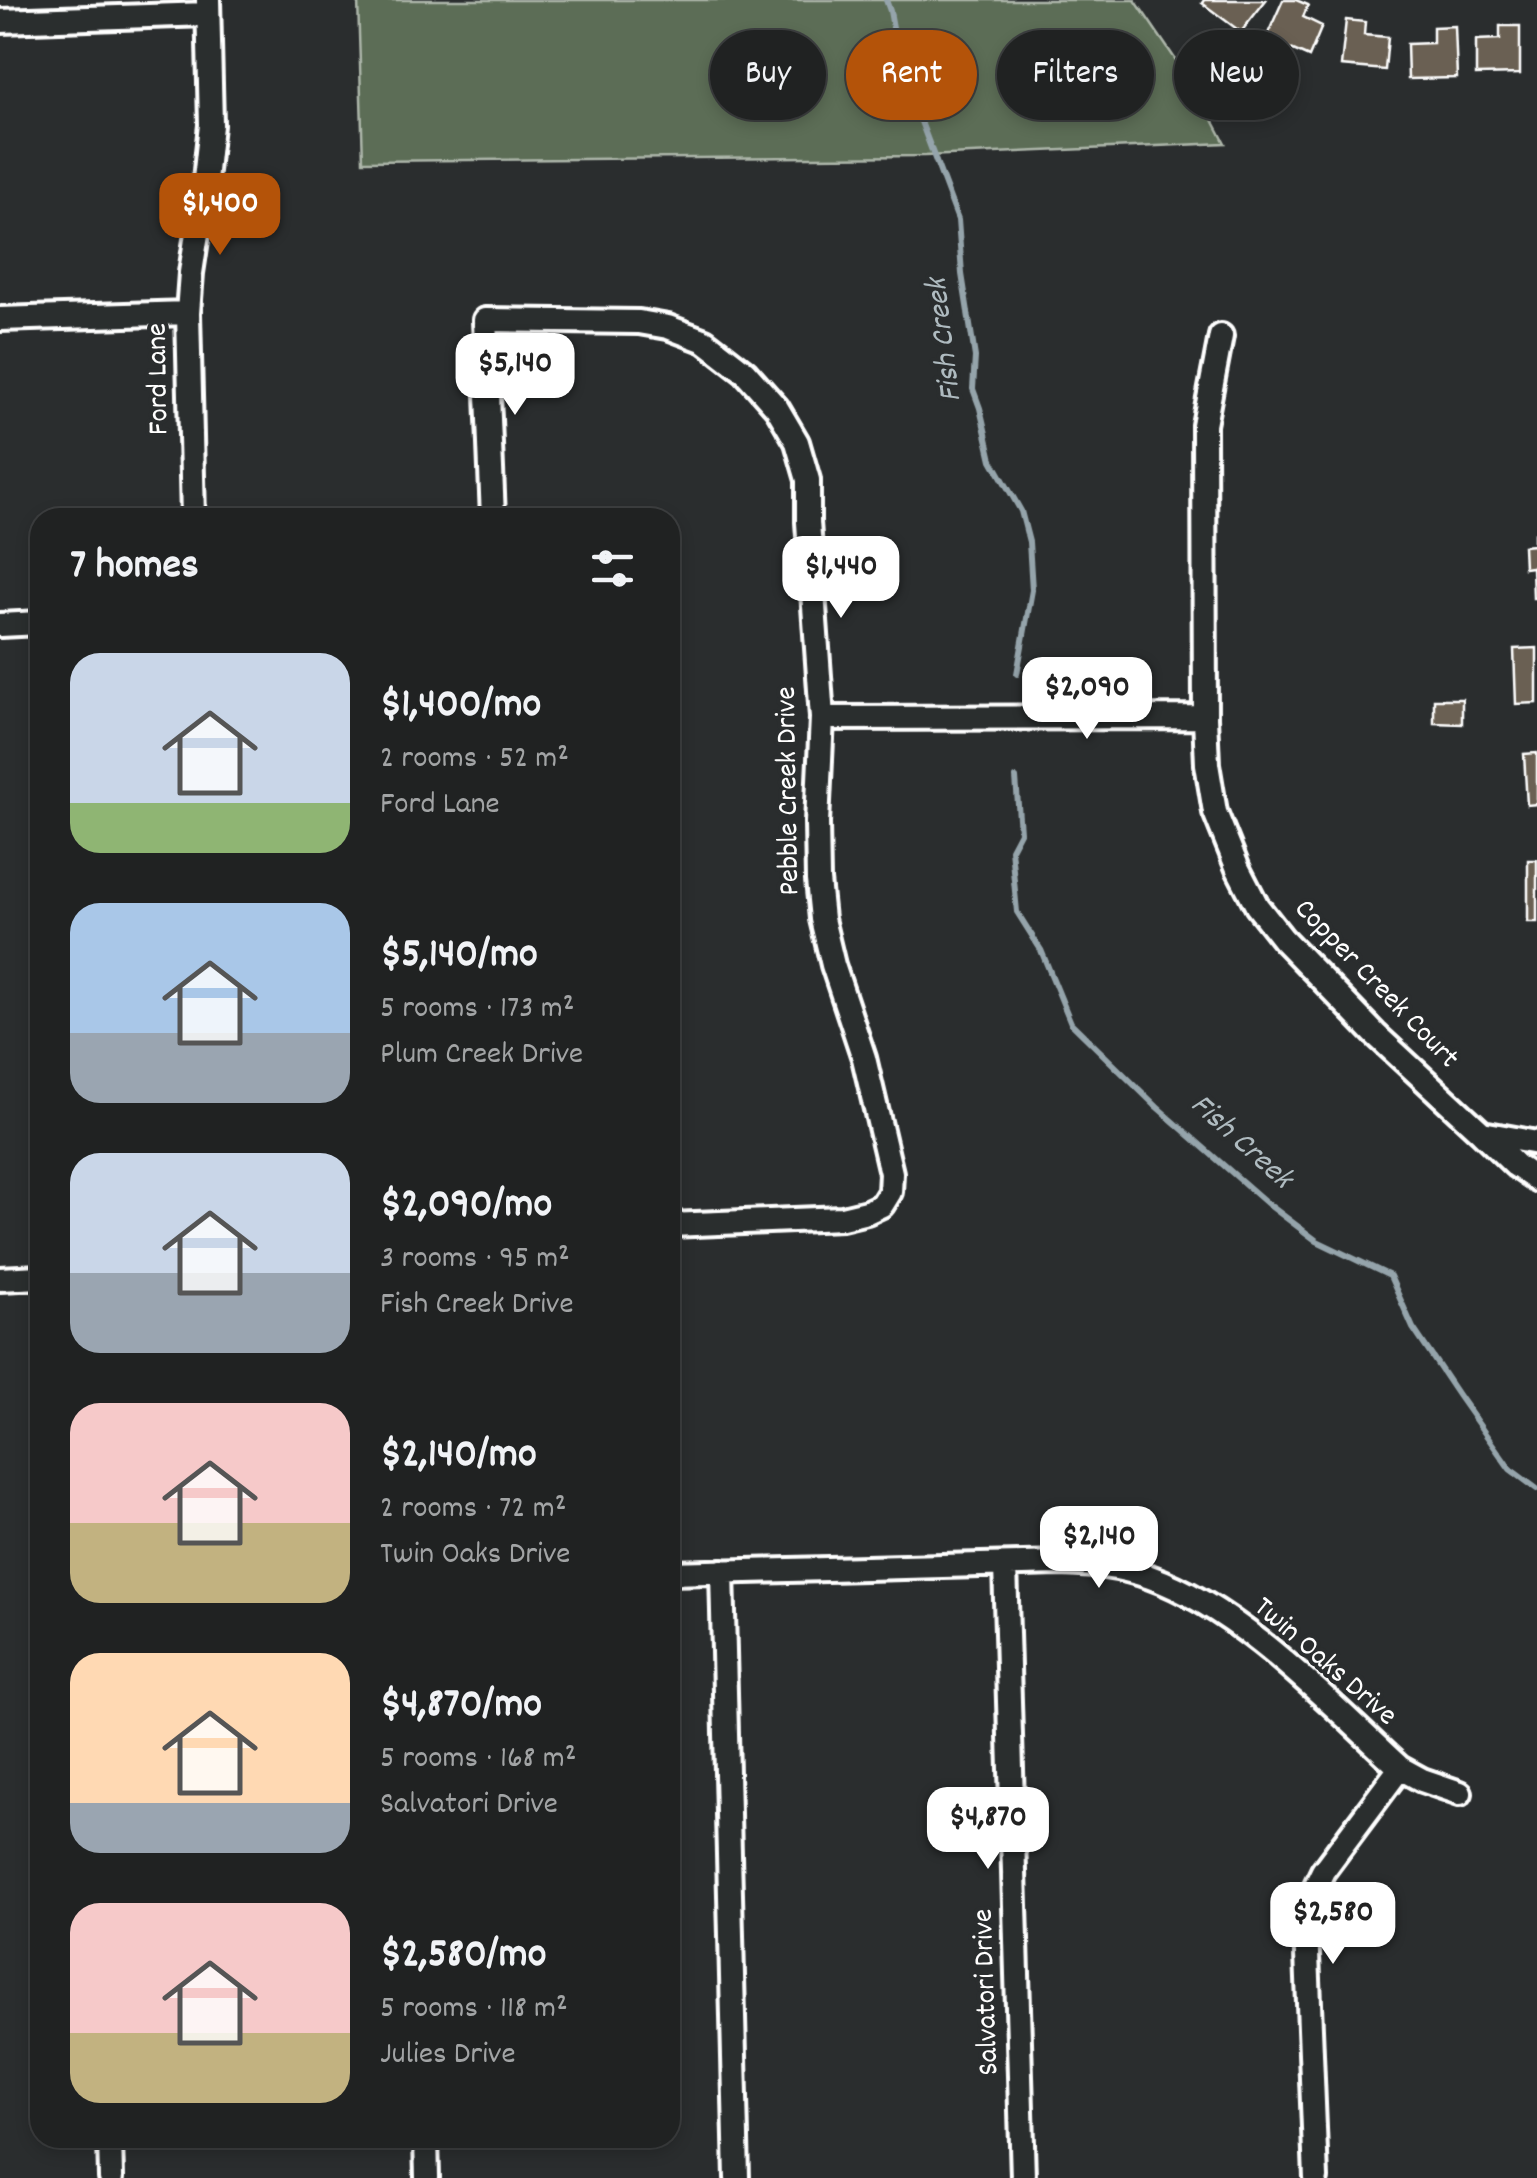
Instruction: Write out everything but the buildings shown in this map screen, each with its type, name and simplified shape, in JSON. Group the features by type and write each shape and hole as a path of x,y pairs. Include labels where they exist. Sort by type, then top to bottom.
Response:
{"street":[{"path":"0,20 208,7"},
{"name":"Ford Lane","path":"193,508 188,313 211,125 208,7"},
{"path":"0,319 188,313"},
{"name":"Pebble Creek Drive","path":"493,508 485,320 639,322 668,327 705,341 745,372 777,408 797,442 808,480 822,718 817,824 822,919 881,1123 891,1173 890,1192 878,1208 842,1218 680,1225"},
{"name":"Copper Creek Court","path":"1221,336 1204,425 1205,717 1215,812 1238,869 1258,906 1283,939 1374,1034 1515,1165 1537,1180"},
{"path":"0,625 30,624"},
{"path":"822,718 1205,717"},
{"path":"1482,1134 1537,1143"},
{"path":"0,1279 30,1278"},
{"name":"Twin Oaks Drive","path":"680,1572 1087,1564 1148,1576 1194,1596 1270,1651 1400,1768 1460,1793"},
{"name":"Salvatori Drive","path":"1005,1565 1023,2178"},
{"path":"722,1570 737,2178"},
{"path":"1316,2178 1306,1929 1309,1900 1323,1871 1400,1768"},
{"path":"110,2148 111,2178"},
{"path":"426,2148 427,2178"}],"green space":[{"path":"358,0 1135,0 1174,57 1174,120 1213,120 1225,143 924,156 363,161"}],"waterway":[{"name":"Fish Creek","path":"886,0 900,66 958,220 975,357 973,389 992,460 1021,511 1029,542 1032,590 1017,674"},
{"name":"Fish Creek","path":"1016,778 1020,832 1011,849 1017,912 1041,950 1071,1023 1157,1107 1268,1204 1317,1241 1390,1276 1413,1328 1458,1395 1510,1469 1537,1489"}]}
